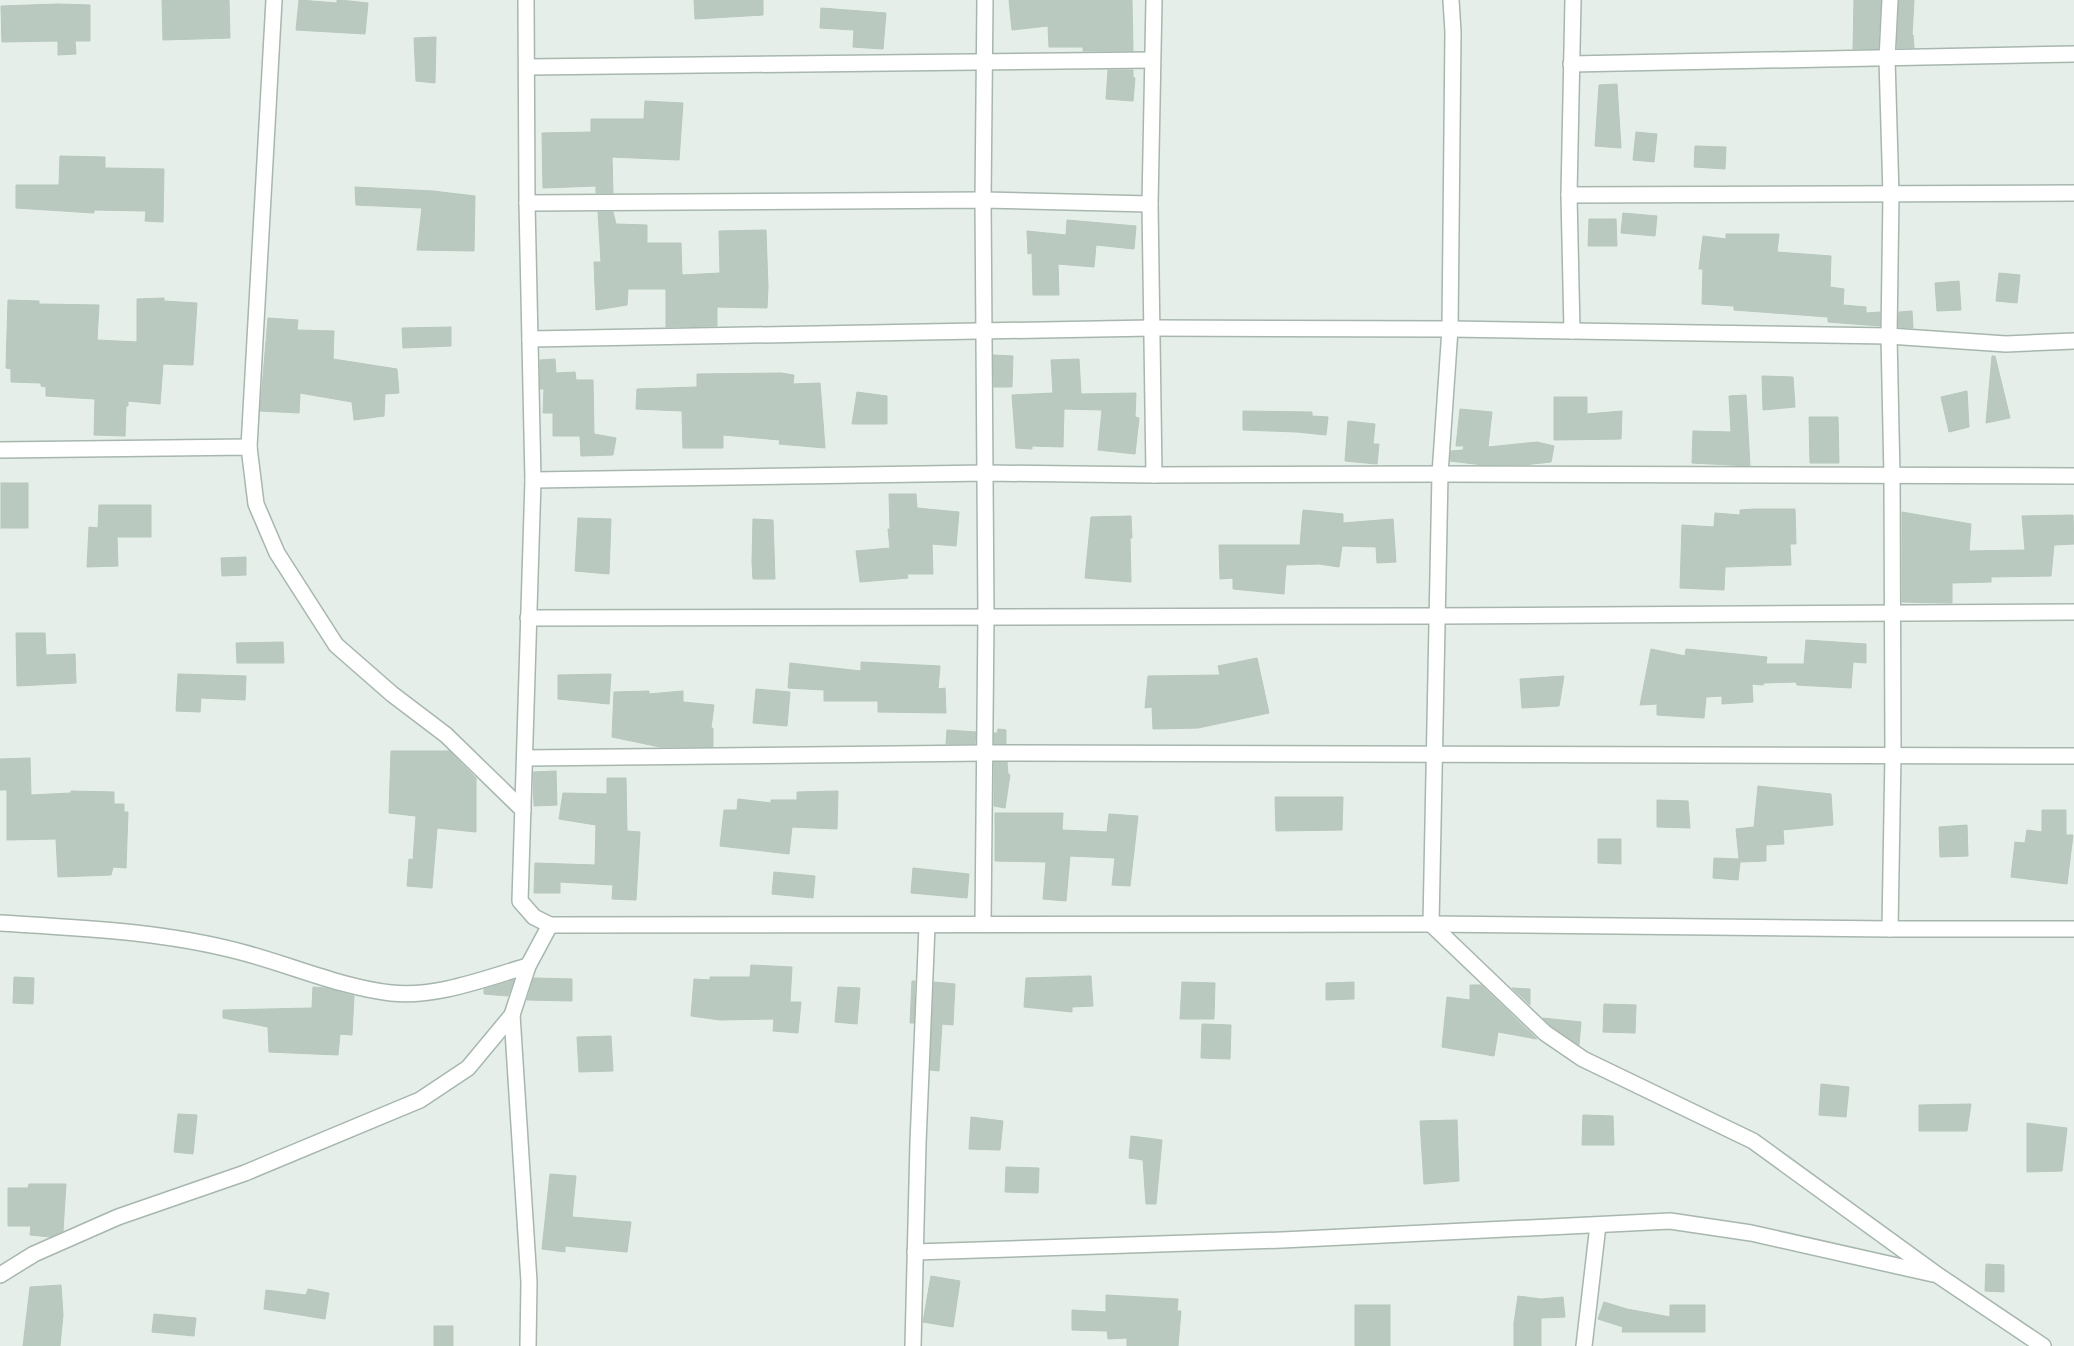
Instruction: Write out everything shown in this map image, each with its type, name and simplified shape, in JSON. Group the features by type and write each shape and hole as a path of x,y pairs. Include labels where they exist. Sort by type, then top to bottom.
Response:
{"street":[{"path":"274,0 249,447 256,504 277,553 336,645 392,694 446,735 523,810"},
{"path":"526,0 528,66 527,203 533,480 520,901 534,917 550,925 927,926 982,923 1432,924 2074,929"},
{"path":"982,923 986,617 983,200 985,0"},
{"path":"1154,0 1150,204 1154,475"},
{"path":"1451,0 1453,32 1450,329 1440,474 1432,924 1545,1033 1583,1059 1753,1141 1939,1276 2042,1346"},
{"path":"1572,332 1569,195 1573,0"},
{"path":"1890,0 1888,59 1891,195 1889,336 1893,612 1890,929"},
{"path":"1571,64 2074,54"},
{"path":"528,66 1152,60"},
{"path":"1569,195 2074,193"},
{"path":"527,203 983,200 1150,204"},
{"path":"530,339 1151,328 1450,329 1889,336 2006,344 2074,341"},
{"path":"0,450 249,447"},
{"path":"533,480 986,473 1154,475 2074,476"},
{"path":"528,618 1437,616 2074,612"},
{"path":"525,758 984,753 1893,754 2074,756"},
{"path":"0,923 138,932 240,951 338,981 392,993 443,991 528,966"},
{"path":"0,1275 34,1254 118,1217 245,1173 420,1100 468,1068 512,1015 528,966 550,925"},
{"path":"913,1346 927,926"},
{"path":"512,1015 529,1282 528,1346"},
{"path":"915,1252 1282,1240 1670,1222 1751,1233 1939,1276"},
{"path":"1584,1346 1598,1225"}],"building":[{"path":"162,0 229,0 230,38 163,40"},
{"path":"299,0 337,3 337,0 340,0 368,3 365,34 296,30"},
{"path":"694,0 763,0 763,15 695,19"},
{"path":"1009,0 1132,0 1133,51 1083,51 1083,47 1049,47 1048,26 1012,30"},
{"path":"1854,0 1881,0 1878,49 1853,49"},
{"path":"1899,0 1914,0 1912,35 1914,48 1897,48"},
{"path":"90,5 90,41 75,41 76,54 58,55 58,41 2,42 1,6"},
{"path":"821,8 886,13 883,49 853,47 854,30 820,28"},
{"path":"436,37 435,83 416,81 414,38"},
{"path":"1108,70 1133,70 1133,77 1135,78 1133,101 1106,99"},
{"path":"1617,84 1621,148 1595,146 1599,85"},
{"path":"645,101 683,103 679,160 612,157 613,193 596,193 596,186 543,188 542,133 591,132 591,119 644,119"},
{"path":"1636,132 1657,134 1654,162 1633,160"},
{"path":"1695,146 1726,147 1725,169 1694,167"},
{"path":"60,156 105,157 105,168 164,169 163,222 145,221 146,211 94,210 94,213 16,208 16,185 59,185"},
{"path":"355,187 433,191 475,196 474,251 417,250 422,208 356,205"},
{"path":"598,212 613,212 616,224 647,225 647,243 681,243 682,275 720,273 719,231 766,230 767,308 717,307 717,326 666,327 666,289 628,289 627,305 596,310 594,262 601,262"},
{"path":"1623,213 1657,216 1655,236 1621,233"},
{"path":"1589,219 1616,219 1617,246 1588,246"},
{"path":"1067,220 1136,226 1134,249 1096,245 1094,267 1058,264 1059,295 1033,295 1032,253 1028,254 1027,231 1066,235"},
{"path":"1726,234 1779,234 1777,252 1831,256 1830,287 1844,289 1843,305 1866,307 1866,313 1880,312 1880,326 1828,322 1828,317 1734,310 1734,306 1702,304 1703,269 1699,269 1703,236 1726,239"},
{"path":"1999,273 2020,275 2017,303 1996,301"},
{"path":"1959,281 1961,310 1937,311 1935,283"},
{"path":"164,298 164,301 197,303 193,365 163,364 160,404 128,401 128,406 126,406 125,436 94,435 95,399 46,396 46,387 41,386 41,383 11,382 11,369 6,368 8,300 39,301 39,304 99,305 97,340 137,342 137,299"},
{"path":"1912,311 1913,328 1898,327 1899,312"},
{"path":"268,318 298,320 297,330 334,331 333,359 397,369 399,393 385,394 384,416 354,420 352,402 300,393 299,413 260,411"},
{"path":"451,327 451,346 403,348 402,328"},
{"path":"993,355 1013,356 1012,387 994,387"},
{"path":"1992,356 1995,356 2010,418 1986,423"},
{"path":"555,359 556,373 575,372 576,380 593,380 594,434 616,438 613,455 581,456 580,436 553,436 553,413 543,413 544,389 540,389 540,360"},
{"path":"1079,359 1081,394 1136,393 1135,417 1139,418 1135,454 1098,450 1102,410 1064,409 1063,447 1032,446 1032,449 1016,448 1012,395 1053,393 1051,360"},
{"path":"781,373 794,375 793,384 820,383 825,448 779,444 780,440 723,435 723,448 683,448 682,411 636,409 637,389 697,387 697,374"},
{"path":"1762,376 1793,377 1795,407 1763,410"},
{"path":"1967,391 1969,427 1949,432 1941,397"},
{"path":"857,392 887,396 887,424 852,424"},
{"path":"1746,395 1750,466 1692,463 1693,431 1731,432 1729,396"},
{"path":"1554,397 1587,397 1587,414 1622,411 1621,439 1554,440"},
{"path":"1460,409 1492,412 1488,447 1537,442 1554,446 1551,462 1523,465 1483,465 1450,461 1451,451 1463,450 1464,446 1456,446"},
{"path":"1243,411 1312,412 1312,416 1328,417 1326,435 1243,430"},
{"path":"1809,417 1838,417 1839,463 1810,463"},
{"path":"1348,421 1375,424 1373,444 1379,444 1377,464 1345,461"},
{"path":"1,483 28,483 28,528 1,528"},
{"path":"889,494 916,494 917,508 959,512 956,546 932,544 933,574 907,574 908,578 860,582 856,551 890,548 888,529 890,529"},
{"path":"99,505 151,505 151,537 117,537 118,566 87,567 89,527 98,528"},
{"path":"1795,509 1796,544 1790,544 1791,565 1725,567 1724,590 1680,588 1682,525 1714,527 1715,513 1740,515 1740,510"},
{"path":"1303,510 1343,514 1343,523 1393,519 1396,562 1377,563 1376,547 1342,546 1339,567 1319,564 1286,565 1284,594 1233,589 1233,578 1220,579 1219,545 1300,545"},
{"path":"1902,512 1971,524 1969,551 2025,550 2022,516 2073,515 2074,544 2054,545 2051,576 1991,577 1991,582 1952,583 1952,603 1902,602"},
{"path":"1131,516 1131,582 1085,578 1091,517"},
{"path":"578,518 611,519 609,574 575,571"},
{"path":"753,519 773,520 775,579 753,579"},
{"path":"246,557 246,575 222,576 221,558"},
{"path":"16,633 45,633 46,655 75,654 76,683 17,686"},
{"path":"1806,640 1866,644 1866,663 1853,662 1851,688 1797,685 1796,682 1752,684 1753,702 1722,704 1722,696 1706,697 1704,718 1657,715 1657,704 1640,705 1651,649 1685,656 1686,649 1767,657 1766,664 1804,664"},
{"path":"283,642 284,663 237,663 236,643"},
{"path":"1257,658 1269,713 1198,728 1153,729 1152,707 1145,708 1148,676 1220,675 1218,666"},
{"path":"861,662 940,666 938,689 945,688 946,713 878,712 878,701 824,701 824,690 788,688 790,663 861,671"},
{"path":"178,674 246,676 245,700 201,698 200,712 176,711"},
{"path":"611,674 609,704 558,699 558,675"},
{"path":"1564,676 1559,706 1522,708 1520,679"},
{"path":"756,689 790,692 787,726 753,723"},
{"path":"649,691 649,694 683,691 683,702 714,705 711,728 713,728 713,747 660,747 612,737 614,692"},
{"path":"998,729 1006,730 1006,744 994,744 994,733 997,733"},
{"path":"947,730 976,732 975,744 946,744"},
{"path":"391,751 449,751 476,778 476,832 437,828 432,888 407,886 409,859 413,860 416,816 389,813"},
{"path":"30,758 31,795 71,793 71,791 114,792 114,804 124,804 124,812 128,812 126,868 113,867 111,875 58,877 56,839 7,840 7,790 0,790 0,759"},
{"path":"994,762 1007,762 1008,774 1010,775 1005,808 994,806"},
{"path":"556,771 557,805 534,806 533,772"},
{"path":"607,778 626,778 627,831 640,832 636,900 612,899 613,885 560,882 560,893 534,893 535,863 595,865 596,825 559,819 563,793 607,794"},
{"path":"1758,786 1831,794 1833,825 1783,830 1784,844 1766,845 1766,861 1740,862 1738,880 1713,878 1714,858 1739,859 1736,829 1754,827"},
{"path":"838,791 837,829 792,827 789,854 720,846 724,810 737,810 738,799 771,803 771,800 797,800 797,792"},
{"path":"1275,797 1343,797 1342,830 1276,831"},
{"path":"1657,800 1688,801 1690,828 1657,827"},
{"path":"2042,810 2066,810 2066,835 2073,835 2067,884 2011,877 2015,842 2025,843 2027,830 2042,832"},
{"path":"995,813 1063,813 1062,830 1107,832 1109,814 1138,816 1130,886 1112,885 1115,858 1070,856 1066,901 1043,899 1046,862 995,861"},
{"path":"1967,825 1968,856 1940,857 1939,827"},
{"path":"1598,839 1621,839 1621,864 1598,863"},
{"path":"913,868 969,874 967,898 911,893"},
{"path":"774,872 815,876 813,898 772,894"},
{"path":"751,965 792,967 790,1002 801,1002 798,1033 773,1031 774,1019 720,1020 691,1016 694,979 710,980 710,977 750,977"},
{"path":"1091,976 1093,1006 1072,1007 1072,1012 1024,1007 1026,978"},
{"path":"14,977 34,978 33,1004 13,1003"},
{"path":"534,978 572,979 572,1001 527,1000"},
{"path":"514,980 508,996 484,994 484,989"},
{"path":"912,981 915,981 914,1023 910,1023"},
{"path":"934,982 955,984 953,1025 942,1024 939,1071 930,1070"},
{"path":"1182,982 1215,983 1214,1019 1180,1019"},
{"path":"1354,982 1354,999 1326,1000 1326,983"},
{"path":"1470,985 1481,985 1537,1039 1498,1032 1494,1056 1442,1047 1447,997 1470,1000"},
{"path":"313,987 325,988 354,996 352,1035 340,1034 338,1055 269,1052 268,1027 223,1018 223,1010 312,1008"},
{"path":"838,987 860,988 857,1024 835,1022"},
{"path":"1512,988 1530,989 1530,1005"},
{"path":"1604,1004 1636,1005 1635,1033 1603,1032"},
{"path":"1543,1018 1581,1022 1579,1045 1551,1026"},
{"path":"1202,1024 1231,1025 1230,1059 1201,1058"},
{"path":"611,1036 613,1071 579,1072 577,1037"},
{"path":"1821,1084 1849,1087 1846,1117 1819,1115"},
{"path":"1971,1104 1967,1131 1919,1131 1919,1105"},
{"path":"178,1114 197,1115 193,1154 174,1152"},
{"path":"1583,1115 1613,1116 1614,1145 1582,1145"},
{"path":"971,1117 1003,1121 1000,1150 969,1149"},
{"path":"1457,1120 1459,1181 1424,1184 1420,1121"},
{"path":"2027,1123 2067,1128 2062,1171 2027,1172"},
{"path":"1131,1136 1162,1140 1156,1204 1146,1204 1143,1160 1129,1158"},
{"path":"1006,1167 1039,1168 1038,1193 1005,1192"},
{"path":"550,1174 576,1176 572,1217 631,1222 627,1252 565,1246 565,1252 542,1249"},
{"path":"29,1184 66,1184 63,1231 50,1237 30,1235 31,1226 8,1226 8,1188 28,1188"},
{"path":"1986,1264 2004,1265 2004,1292 1985,1291"},
{"path":"931,1276 960,1281 953,1327 923,1322"},
{"path":"61,1285 63,1315 60,1346 23,1346 30,1287"},
{"path":"308,1289 329,1293 325,1319 264,1309 266,1290 306,1295"},
{"path":"1106,1295 1178,1299 1177,1311 1181,1311 1178,1346 1127,1346 1127,1338 1108,1339 1107,1331 1072,1330 1072,1310 1106,1312"},
{"path":"1518,1296 1541,1299 1563,1297 1565,1317 1541,1318 1541,1346 1514,1346 1514,1323"},
{"path":"1604,1302 1627,1309 1670,1317 1670,1305 1705,1305 1705,1332 1622,1332 1623,1327 1598,1319"},
{"path":"1355,1305 1390,1305 1390,1346 1355,1346"},
{"path":"154,1314 196,1318 194,1336 152,1332"},
{"path":"434,1326 453,1326 453,1346 434,1346"}]}
